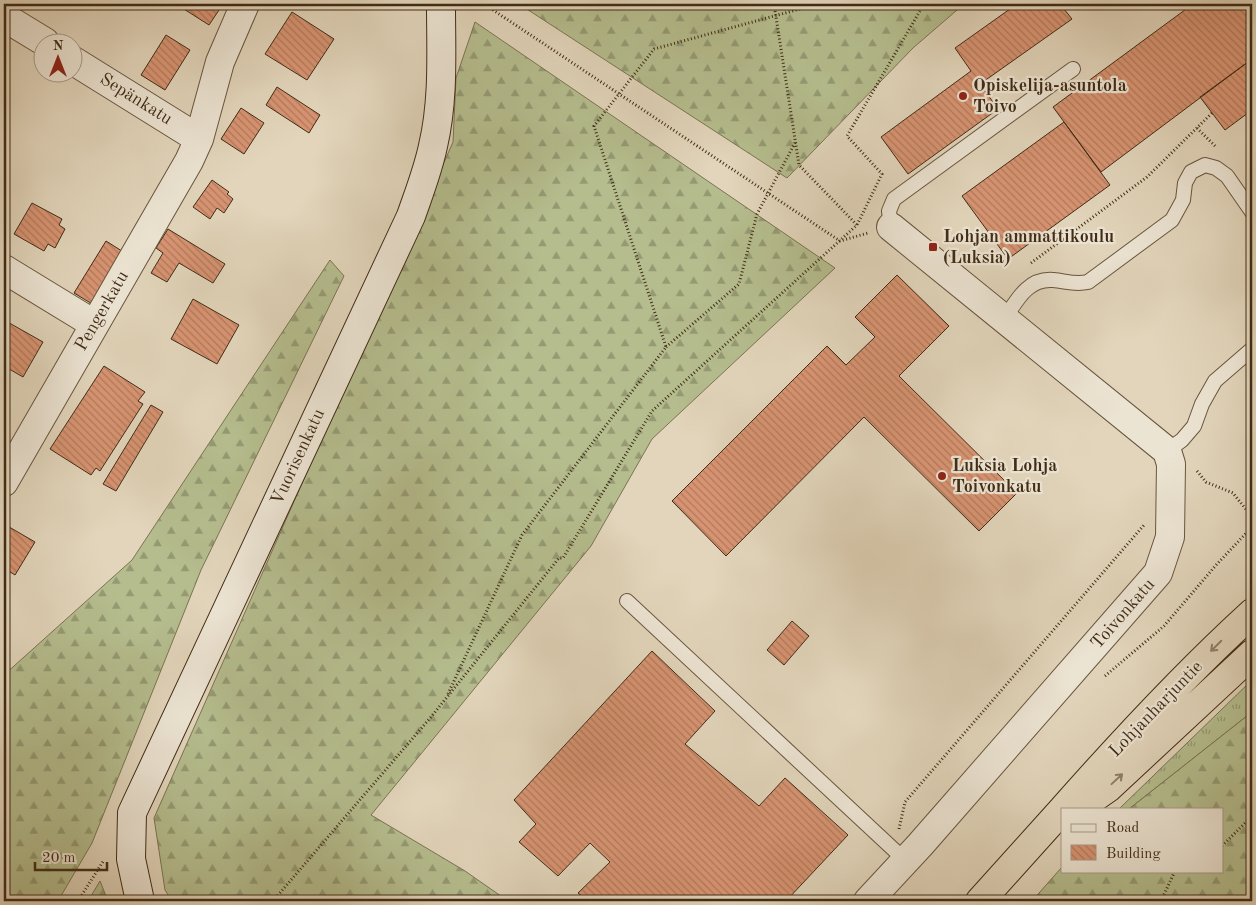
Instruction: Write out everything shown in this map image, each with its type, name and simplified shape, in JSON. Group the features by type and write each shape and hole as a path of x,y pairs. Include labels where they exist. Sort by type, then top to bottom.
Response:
{"highway":[{"name":"Lohjanharjuntie","path":"1064,808 1098,769 1220,642 1252,613"},
{"name":"Lohjanharjuntie","path":"1079,808 1108,788 1252,654"},
{"name":"Lohjanharjuntie","path":"980,901 1061,811"},
{"name":"Lohjanharjuntie","path":"1038,838 1061,821"}],"street":[{"name":"Pengerkatu","path":"4,482 166,202 199,139 215,78 245,4"},
{"name":"Vuorisenkatu","path":"140,901 131,859 132,813 411,216 425,176 433,148 440,101 441,4"},
{"path":"4,17 32,34"},
{"name":"Sepänkatu","path":"82,66 199,139"},
{"path":"891,226 1005,318 1169,458"},
{"path":"4,269 94,324"},
{"name":"Toivonkatu","path":"868,901 898,854 1158,574 1170,537 1169,458"}],"lane":[{"path":"891,226 889,211 894,199 1073,69"},
{"path":"1005,318 1029,286 1039,281 1054,280 1077,285 1088,282 1172,220 1183,200 1184,183 1191,172 1205,166 1216,168 1227,176 1252,212"},
{"path":"1169,458 1194,426 1202,404 1215,382 1252,349"},
{"path":"626,601 898,854"}],"path":[{"path":"484,4 840,241"},
{"path":"774,4 799,165 857,225"},
{"path":"666,347 594,126 654,49 818,4"},
{"path":"273,901 446,700 559,558 563,558 652,411 857,225 882,174 847,136 924,4"},
{"path":"1023,269 1146,177 1212,113"},
{"path":"446,700 522,535 666,347 739,284 757,214 796,141"},
{"path":"1169,458 1195,469 1206,482 1234,493 1252,517"},
{"path":"898,854 898,835 905,802 1144,525 1148,518"},
{"path":"1098,682 1164,626 1217,564 1252,528"},
{"path":"1224,844 1252,816"},
{"path":"78,901 106,857"},
{"path":"1161,901 1175,872"}],"green space":[{"path":"519,4 964,4 913,48 787,178"},
{"path":"475,22 835,268 652,439 591,546 371,815 465,871 508,901 172,901 165,890 154,818 453,142 456,78"},
{"path":"330,260 344,276 201,570 92,843 58,901 4,901 4,675 132,560"},
{"path":"1252,680 1252,712 1130,808 1120,808"},
{"path":"1252,712 1252,901 1032,901 1061,868 1061,872 1224,872 1224,808 1130,808"},
{"path":"100,881 108,901 88,901"}],"building":[{"path":"176,4 223,4 209,25"},
{"name":"Opiskelija-asuntola Toivo","path":"1017,4 1060,4 1072,19 980,84 998,109 908,174 881,137 971,71 955,48"},
{"path":"1193,4 1252,4 1252,59 1101,172 1053,107"},
{"path":"292,12 334,39 307,80 265,54"},
{"path":"166,35 190,50 165,90 141,75"},
{"path":"1252,59 1252,110 1225,130 1200,97"},
{"path":"277,87 320,115 309,133 266,105"},
{"path":"241,108 264,123 244,154 221,139"},
{"path":"1064,122 1110,185 1008,259 962,196"},
{"path":"212,180 229,192 227,194 233,199 224,213 217,208 210,219 193,207"},
{"path":"32,203 62,219 59,225 65,229 55,248 48,244 44,251 14,234"},
{"path":"168,229 225,264 213,283 179,263 167,282 151,273 163,253 156,248"},
{"path":"106,241 125,253 94,305 74,293"},
{"path":"897,275 949,326 899,376 1017,493 979,531 864,417 726,556 672,501 827,346 846,365 875,337 855,317"},
{"path":"193,299 239,325 217,364 171,339"},
{"path":"4,320 43,342 23,377 4,366"},
{"path":"104,366 145,392 138,401 143,404 100,471 96,468 91,475 50,449"},
{"path":"151,405 163,412 116,491 103,484"},
{"path":"4,524 35,542 15,575 4,568"},
{"path":"792,621 809,636 784,665 767,650"},
{"path":"652,651 715,711 685,744 759,806 785,778 848,835 786,901 588,901 578,893 610,862 590,843 558,876 519,842 536,824 514,800"}],"place":[{"name":"Opiskelija-asuntola Toivo","path":"963,96"},
{"name":"Lohjan ammattikoulu (Luksia)","path":"933,247"},
{"name":"Luksia Lohja Toivonkatu","path":"942,476"}]}
